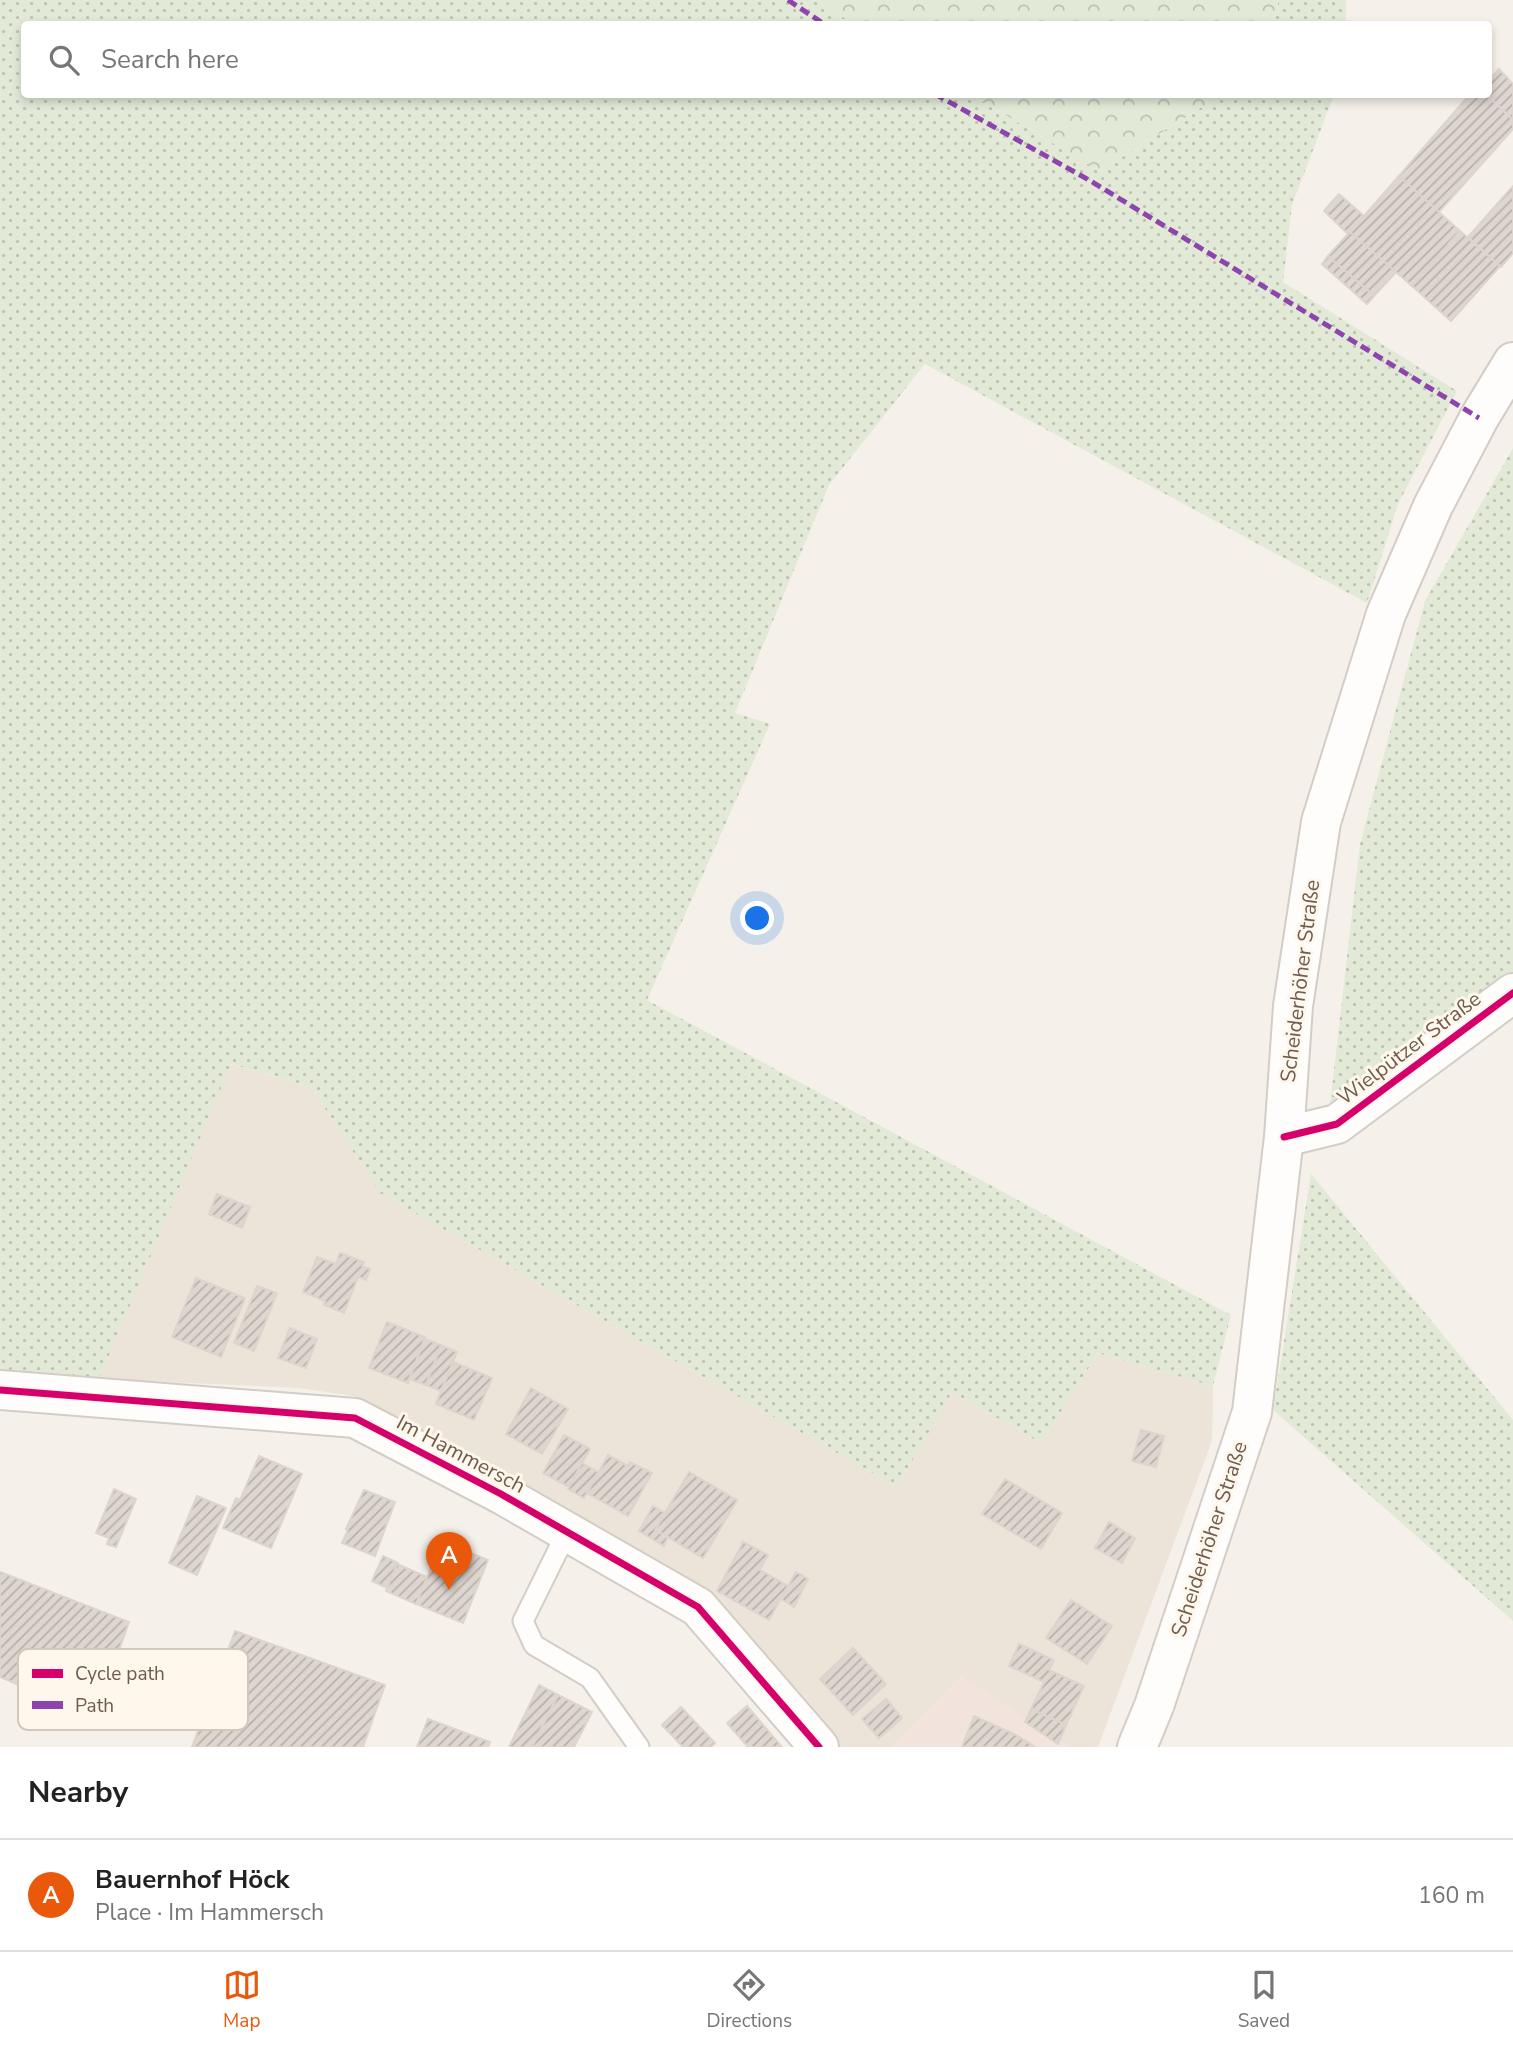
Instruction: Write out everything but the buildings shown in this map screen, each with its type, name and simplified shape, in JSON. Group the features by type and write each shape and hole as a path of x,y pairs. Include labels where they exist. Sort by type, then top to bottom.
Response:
{"main road":[{"name":"Scheiderhöher Straße","path":"1137,1747 1154,1706 1251,1412 1284,1137 1293,1006 1321,822 1386,614 1433,506 1479,418 1513,362"},
{"name":"Wielpützer Straße","path":"1284,1137 1338,1124 1513,993"},
{"name":"Im Hammersch","path":"0,1390 355,1418 501,1494 698,1607 819,1747"}],"lane":[{"path":"567,1532 523,1621 534,1646 590,1678 639,1747"}],"shaded area":[{"path":"230,1064 311,1087 380,1193 897,1487 952,1392 1041,1443 1098,1353 1213,1386 1212,1441 1098,1747 1069,1747 961,1677 892,1747 840,1747 790,1682 728,1617 470,1458 354,1396 298,1388 99,1379"},
{"path":"961,1677 1069,1747 892,1747"}],"green space":[{"path":"0,0 814,0 850,21 21,21 21,98 977,98 1100,171 1216,98 1333,98 1292,205 1283,282 1457,391 1398,504 1367,603 925,364 829,485 735,713 770,724 647,1000 1231,1315 1213,1386 1098,1353 1041,1443 952,1392 897,1487 380,1193 311,1087 231,1064 99,1379 63,1415 0,1409"},
{"path":"814,0 1279,0 1273,21 850,21"},
{"path":"1279,0 1346,0 1346,21 1273,21"},
{"path":"977,98 1216,98 1100,171"},
{"path":"1513,448 1513,974 1329,1114 1360,844 1425,601"},
{"path":"1311,1174 1513,1420 1513,1621 1273,1410"}],"marked path":[{"path":"788,0 820,21"},
{"path":"942,98 1089,180 1479,418"}],"cycle path":[{"path":"1284,1137 1337,1124 1513,993"},
{"path":"0,1390 355,1418 501,1494 698,1607 819,1747"}],"place":[{"name":"Bauernhof Höck","path":"449,1590"}]}
